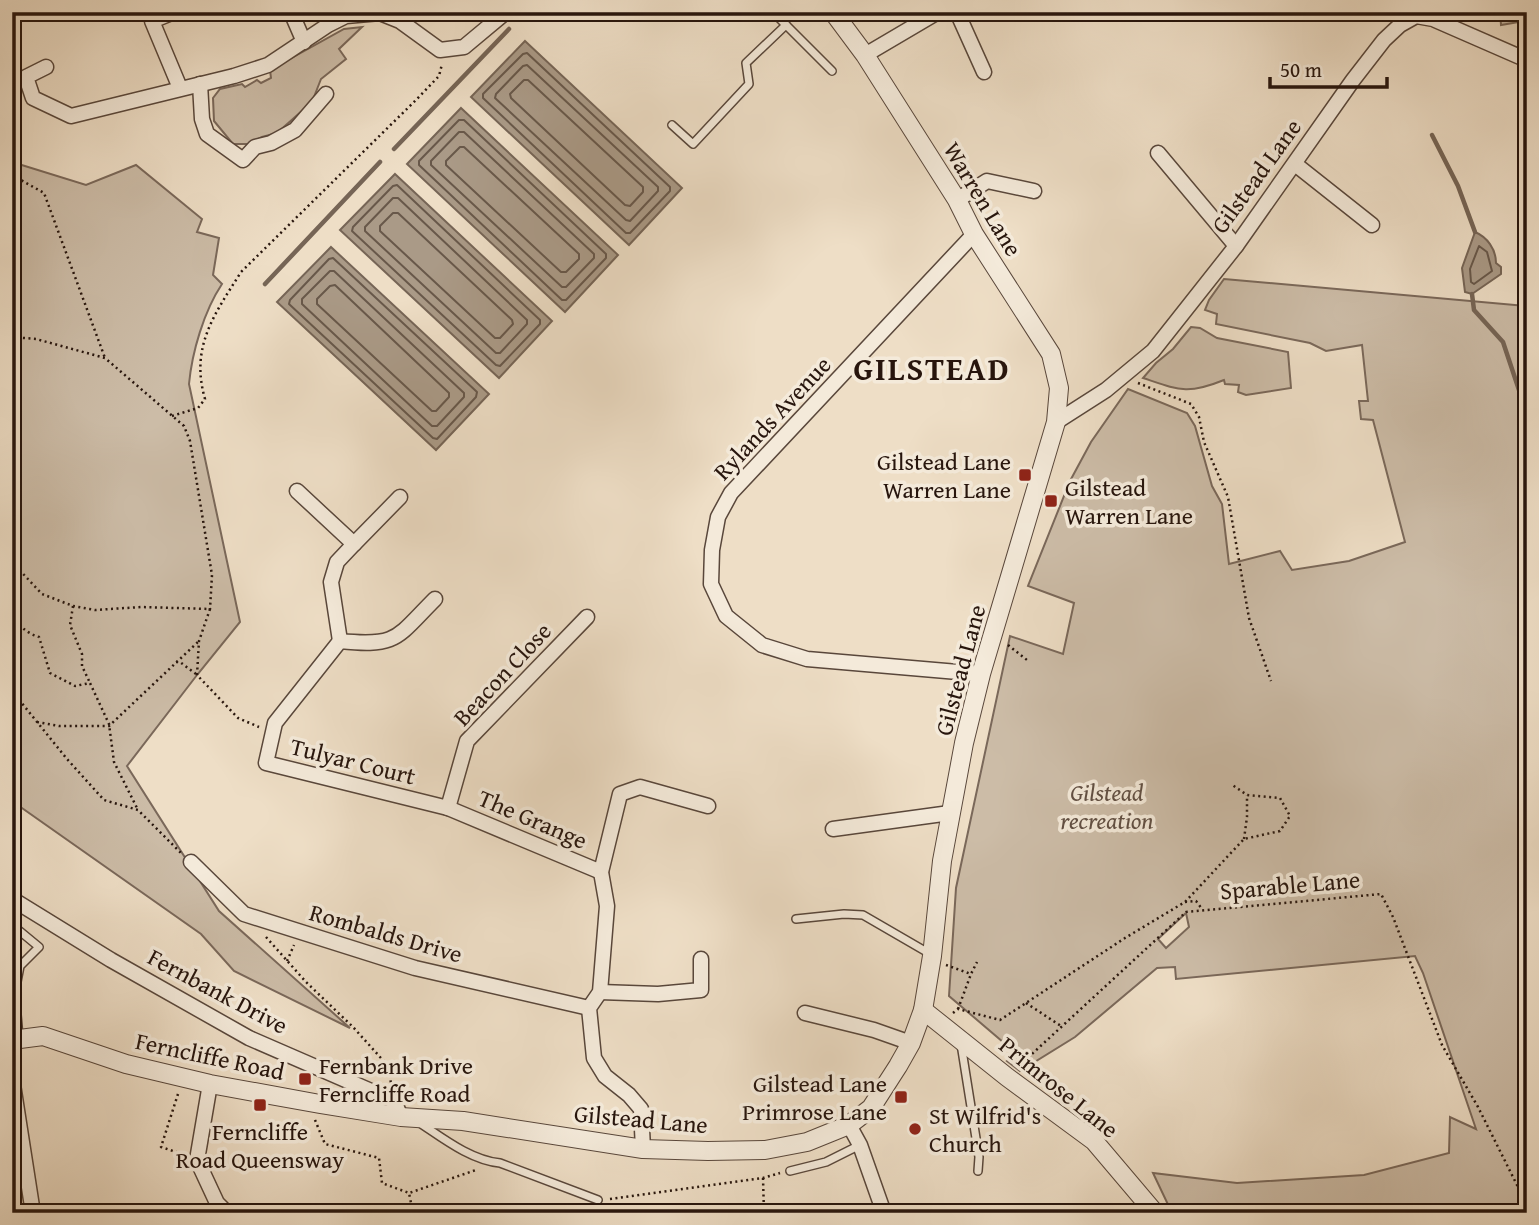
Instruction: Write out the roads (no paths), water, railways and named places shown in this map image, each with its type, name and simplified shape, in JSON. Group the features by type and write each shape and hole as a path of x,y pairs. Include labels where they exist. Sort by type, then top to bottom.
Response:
{"street":[{"path":"174,12 152,21 180,88"},
{"path":"291,12 304,42"},
{"path":"46,67 26,77 33,98 71,117 268,65 346,16 380,13 404,17 440,50 464,47 506,12"},
{"name":"Warren Lane","path":"833,12 865,55 1051,354 1059,387 1056,422"},
{"path":"865,55 938,12"},
{"path":"957,12 984,72"},
{"name":"Gilstead Lane","path":"402,1112 643,1149 708,1152 765,1150 807,1142 849,1125 871,1108 911,1043 923,1010 950,813 981,674 1056,422 1127,374 1153,351 1236,246 1384,40 1400,24 1416,16 1449,24 1527,60"},
{"path":"200,84 202,118 207,134 243,160 255,147 271,143 295,130 326,94"},
{"path":"1158,153 1236,246"},
{"path":"1295,164 1372,225"},
{"path":"957,200 986,181 1034,191"},
{"name":"Rylands Avenue","path":"974,234 732,493 718,517 712,550 711,584 726,616 762,645 807,659 981,674"},
{"path":"297,491 354,544"},
{"path":"400,497 337,562 331,582 340,640 371,644 393,640 435,599"},
{"name":"Beacon Close","path":"448,808 467,741 587,617"},
{"name":"Tulyar Court","path":"340,640 275,723 266,763 448,808"},
{"path":"643,1149 641,1109 629,1095 605,1076 594,1058 589,1009 600,992 607,906 601,872 620,794 640,788 708,806"},
{"name":"The Grange","path":"448,808 601,872"},
{"path":"833,829 950,813"},
{"name":"Rombalds Drive","path":"191,862 244,914 415,968 589,1009"},
{"name":"Fernbank Drive","path":"12,899 111,960 249,1038 402,1112"},
{"path":"600,992 658,993 701,990 701,959"},
{"name":"Primrose Lane","path":"923,1010 1007,1077 1094,1141 1155,1213"},
{"path":"805,1013 874,1030 911,1043"},
{"name":"Ferncliffe Road","path":"15,1039 43,1036 127,1064 210,1084 320,1104 402,1112"},
{"path":"12,1077 33,1213"},
{"path":"210,1084 197,1160 218,1203 227,1213"},
{"path":"849,1125 860,1145 884,1213"}],"lane":[{"path":"773,12 832,71"},
{"path":"672,125 693,144 750,84 746,63 786,26"},
{"path":"796,919 863,915 932,956"},
{"path":"15,1039 15,992 20,967 39,947 16,928"},
{"path":"960,1040 979,1157 978,1171"},
{"path":"402,1112 443,1139 490,1162 500,1163 598,1200"},
{"path":"790,1171 826,1162 860,1145"}],"water":[{"path":"525,41 682,188 629,245 471,97"},
{"path":"461,108 618,255 565,312 407,164"},
{"path":"395,174 552,321 499,378 340,230"},
{"path":"1475,232 1490,244 1496,263 1501,267 1501,274 1472,294 1465,292 1462,268"},
{"path":"331,247 489,394 436,450 277,302"}],"waterway":[{"path":"394,149 509,29"},
{"path":"1432,135 1458,186 1475,232"},
{"path":"265,284 380,162"},
{"path":"1472,294 1474,310 1503,342 1527,414"}],"place":[{"name":"Gilstead Lane Warren Lane","path":"1025,475"},
{"name":"Gilstead Warren Lane","path":"1051,501"},
{"name":"Fernbank Drive Ferncliffe Road","path":"305,1079"},
{"name":"Gilstead Lane Primrose Lane","path":"901,1097"},
{"name":"Ferncliffe Road Queensway","path":"260,1105"},
{"name":"St Wilfrid's Church","path":"915,1129"}],"district":[{"name":"GILSTEAD","path":"932,368"}],"park label":[{"name":"Gilstead recreation","path":"1107,806"}]}
